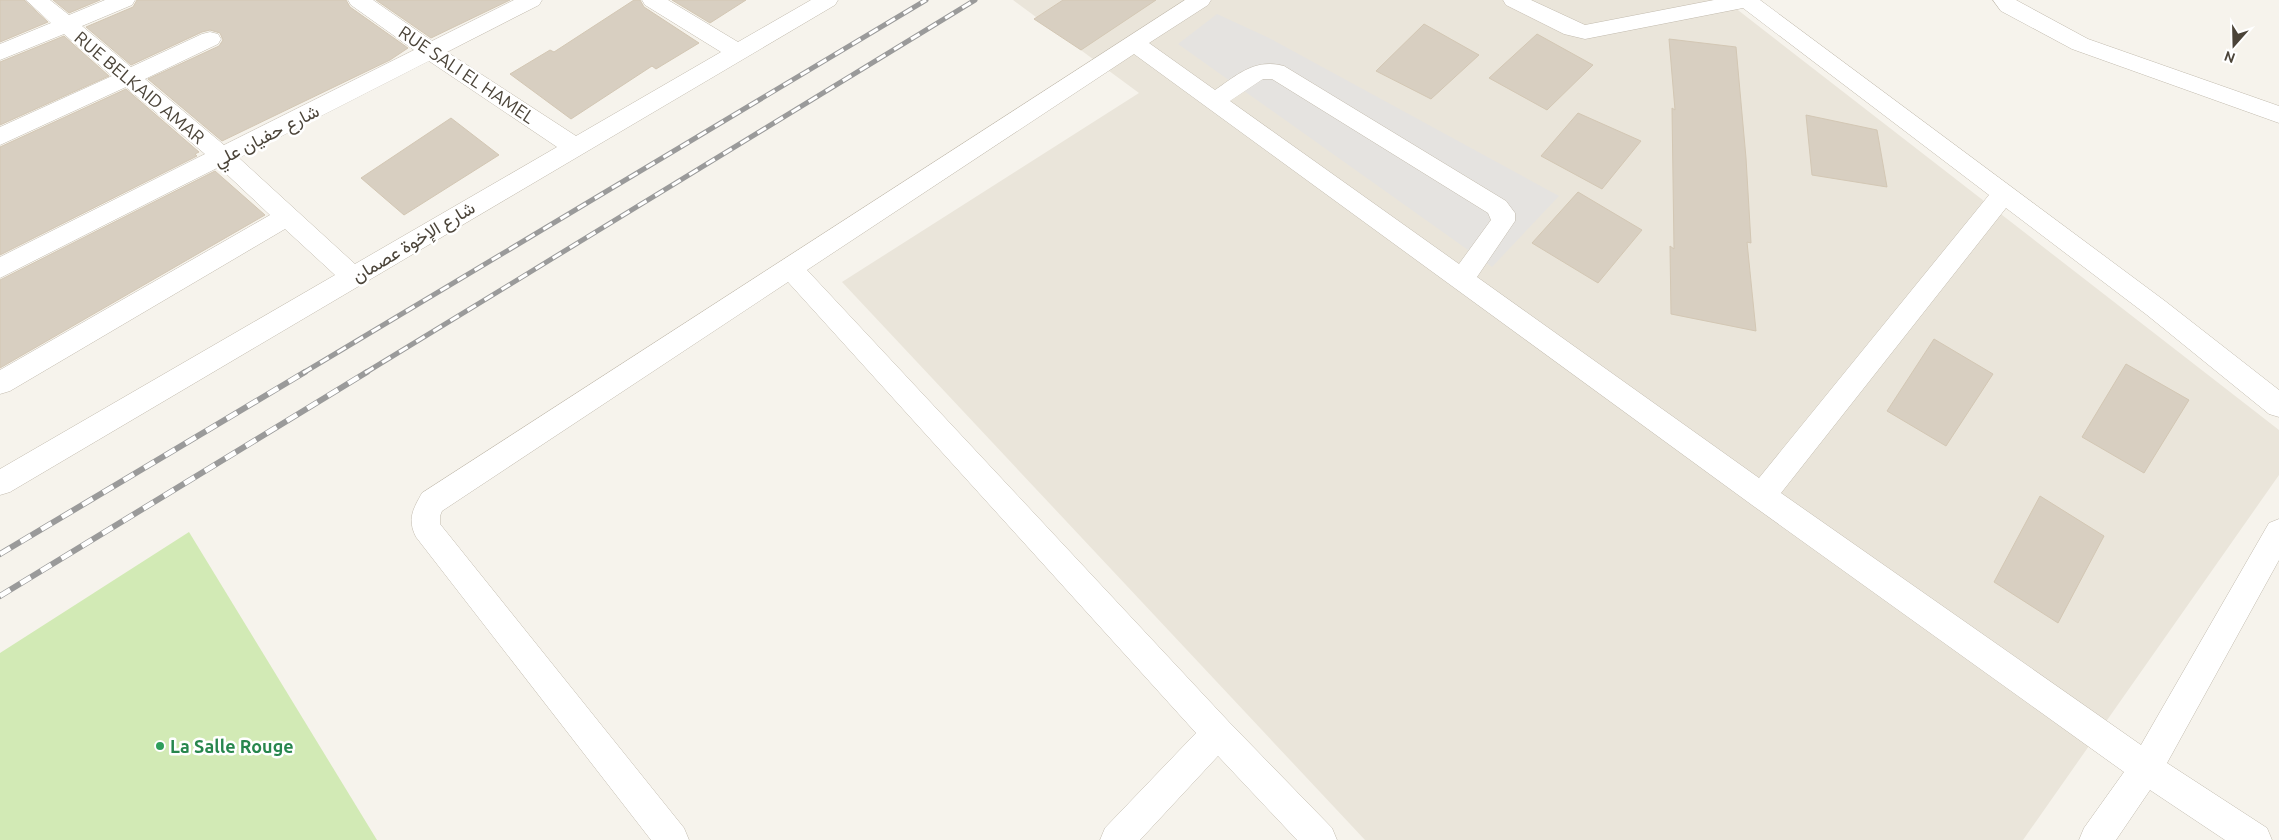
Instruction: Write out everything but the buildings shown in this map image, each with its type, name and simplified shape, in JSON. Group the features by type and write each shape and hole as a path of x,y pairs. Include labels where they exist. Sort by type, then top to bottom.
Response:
{"street":[{"name":"RUE BELKAID AMAR","path":"37,0 223,157 353,277"},
{"path":"0,54 124,0"},
{"name":"RUE SALI EL HAMEL","path":"359,0 575,147"},
{"name":"شارع حفيان علي","path":"0,268 531,0"},
{"path":"653,0 737,52"},
{"name":"شارع الإخوة عصمان","path":"0,483 827,0"},
{"path":"672,840 426,528 425,515 432,502 1200,0"},
{"path":"1514,0 1572,29 1585,32 1746,0 2156,308 2279,406"},
{"path":"2004,0 2009,6 2080,44 2279,115"},
{"path":"0,137 210,38"},
{"path":"1135,44 1762,496 2146,768 2255,840"},
{"path":"1215,101 1258,70 1276,71 1497,207 1503,213 1503,221 1462,279"},
{"path":"1762,496 2004,194"},
{"path":"0,382 287,216"},
{"path":"790,268 1218,733 1320,840"},
{"path":"2096,840 2146,768 2279,532"},
{"path":"1117,840 1218,733"}],"shaded area":[{"path":"1013,0 1725,0 2279,430 2279,475 2023,840 1365,840 842,282 1139,93"},
{"path":"1217,14 1269,38 1559,196 1492,267 1178,44"}],"green space":[{"name":"La Salle Rouge","path":"189,532 377,840 0,840 0,653"}],"railway":[{"path":"303,373 926,0"},
{"path":"365,373 975,0"},
{"path":"0,554 305,372"},
{"path":"0,596 367,372"}],"place":[{"name":"La Salle Rouge","path":"160,746"}]}
